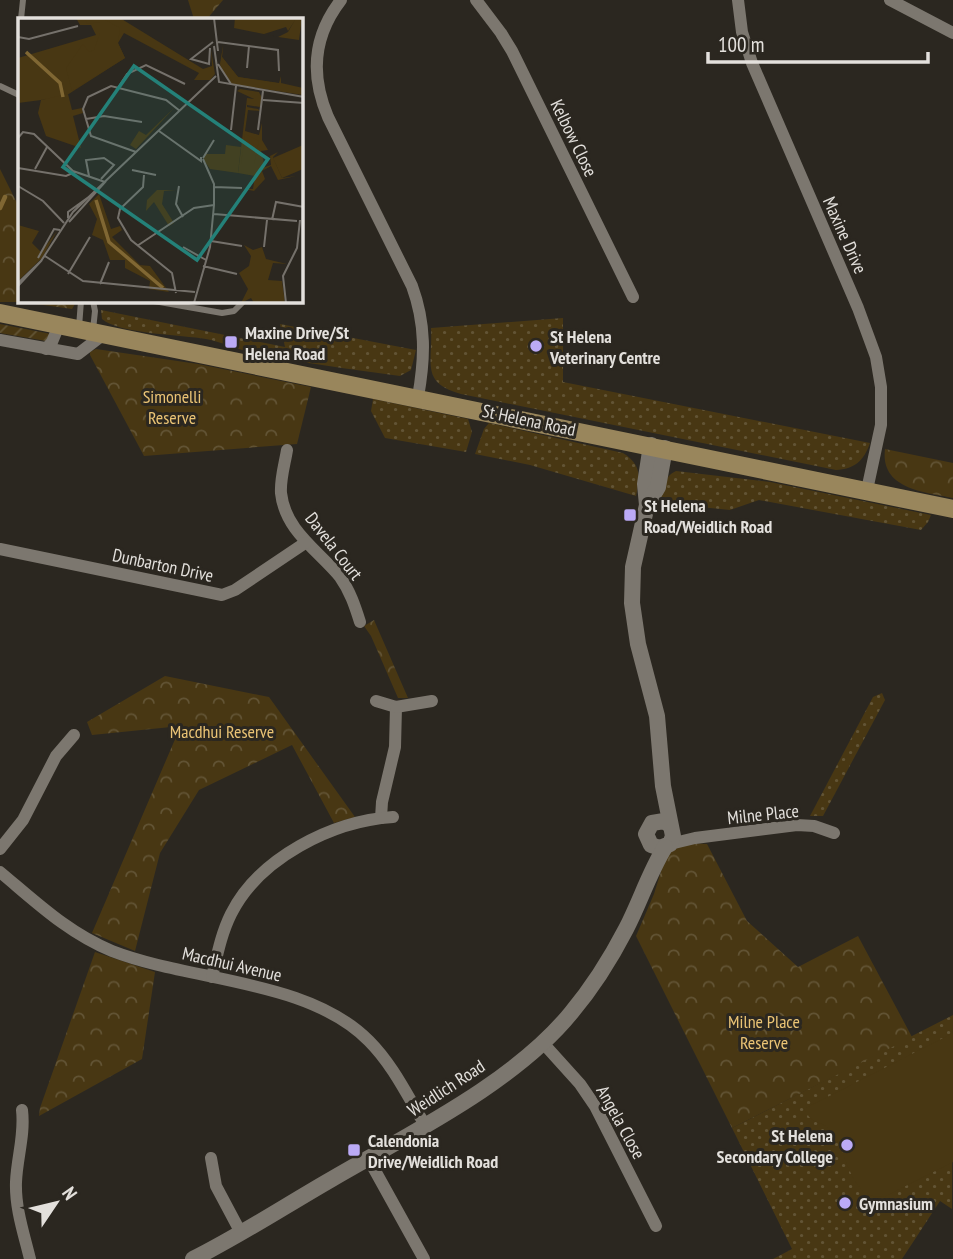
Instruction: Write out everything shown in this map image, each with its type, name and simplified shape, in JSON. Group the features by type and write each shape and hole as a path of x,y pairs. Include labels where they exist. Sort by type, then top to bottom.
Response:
{"main road":[{"name":"St Helena Road","path":"0,313 953,509"}],"street":[{"path":"341,0 331,14 319,42 316,58 318,88 328,117 418,302 424,348 418,397"},
{"name":"Kelbow Close","path":"476,0 512,51 634,297"},
{"name":"Maxine Drive","path":"740,0 743,32 752,63 858,308 876,357 882,412 867,490"},
{"path":"890,0 953,33"},
{"path":"46,349 59,325"},
{"path":"0,340 78,355 92,332"},
{"path":"658,447 645,484 647,505 633,567 632,603 638,644 657,716 669,836"},
{"name":"Davela Court","path":"287,450 281,486 283,502 305,543 341,578 353,600 360,622"},
{"name":"Dunbarton Drive","path":"0,549 222,595 235,590 305,543"},
{"path":"376,701 396,707 432,701"},
{"path":"212,977 231,913 260,875 292,852 322,836 387,817 382,802 395,747 396,707"},
{"path":"0,849 23,820 56,756 74,735"},
{"path":"663,786 652,822 646,829 648,842 656,848 669,836"},
{"path":"652,822 664,821 669,836"},
{"name":"Milne Place","path":"669,836 695,838 797,825 834,833"},
{"name":"Weidlich Road","path":"193,1259 477,1093 543,1043 572,1013 607,963 626,930 648,875 669,836"},
{"name":"Weidlich Road","path":"648,842 648,875"},
{"name":"Macdhui Avenue","path":"0,872 49,915 87,939 132,957 300,999 338,1016 354,1027 382,1055 425,1125"},
{"name":"Angela Close","path":"543,1043 588,1095 656,1226"},
{"path":"22,1110 23,1136 16,1194 30,1259"},
{"path":"211,1158 216,1186 241,1233"},
{"path":"368,1158 424,1259"}],"lane":[{"path":"21,18 23,0"},
{"path":"0,86 18,95"},
{"path":"82,303 92,332"},
{"path":"92,332 96,310 94,303"},
{"path":"165,303 222,313 234,312 242,303"}],"green space":[{"path":"188,0 223,0 208,18 194,18"},
{"path":"0,169 18,205 18,302 0,302"},
{"path":"29,303 72,303 75,304 72,309"},
{"path":"101,310 285,347 280,324 416,350 411,370 400,376 270,357 206,339 122,328 102,319"},
{"path":"563,318 563,382 870,443 868,449 858,463 836,470 461,394 439,384 431,370 431,328"},
{"path":"0,324 51,334 46,341 0,333"},
{"name":"Simonelli Reserve","path":"96,349 198,364 311,387 297,444 144,456 90,355 90,352"},
{"path":"373,399 468,419 472,432 466,452 385,438 371,411"},
{"path":"489,423 623,453 637,467 636,496 530,465 475,454"},
{"path":"885,449 953,463 953,498 917,490 897,481 889,473 885,462"},
{"path":"676,471 770,482 931,515 921,530 759,500 730,510 660,503 666,480"},
{"path":"374,620 408,698 398,698 364,626"},
{"name":"Macdhui Reserve","path":"165,676 269,697 355,817 334,823 292,745 199,790 160,853 135,951 92,933 179,730 171,727 92,735 87,722"},
{"path":"882,693 885,700 823,816 810,816 873,697"},
{"name":"Milne Place Reserve","path":"689,843 707,844 747,921 798,967 858,936 912,1037 732,1128 636,936 654,894 667,852"},
{"path":"95,952 155,972 142,1059 39,1116 40,1108"},
{"name":"St Helena Secondary College","path":"953,1015 952,1209 940,1201 902,1259 773,1259 792,1249 732,1128"},
{"path":"953,1033 953,1162 886,1196 874,1196 864,1192 851,1173 829,1129 814,1121 804,1109"}],"waterway":[{"path":"0,208 5,197"}],"place":[{"name":"Maxine Drive/St Helena Road","path":"231,342"},
{"name":"St Helena Veterinary Centre","path":"536,346"},
{"name":"St Helena Road/Weidlich Road","path":"630,515"},
{"name":"St Helena Secondary College","path":"847,1145"},
{"name":"Calendonia Drive/Weidlich Road","path":"354,1150"},
{"name":"Gymnasium","path":"845,1203"}]}
